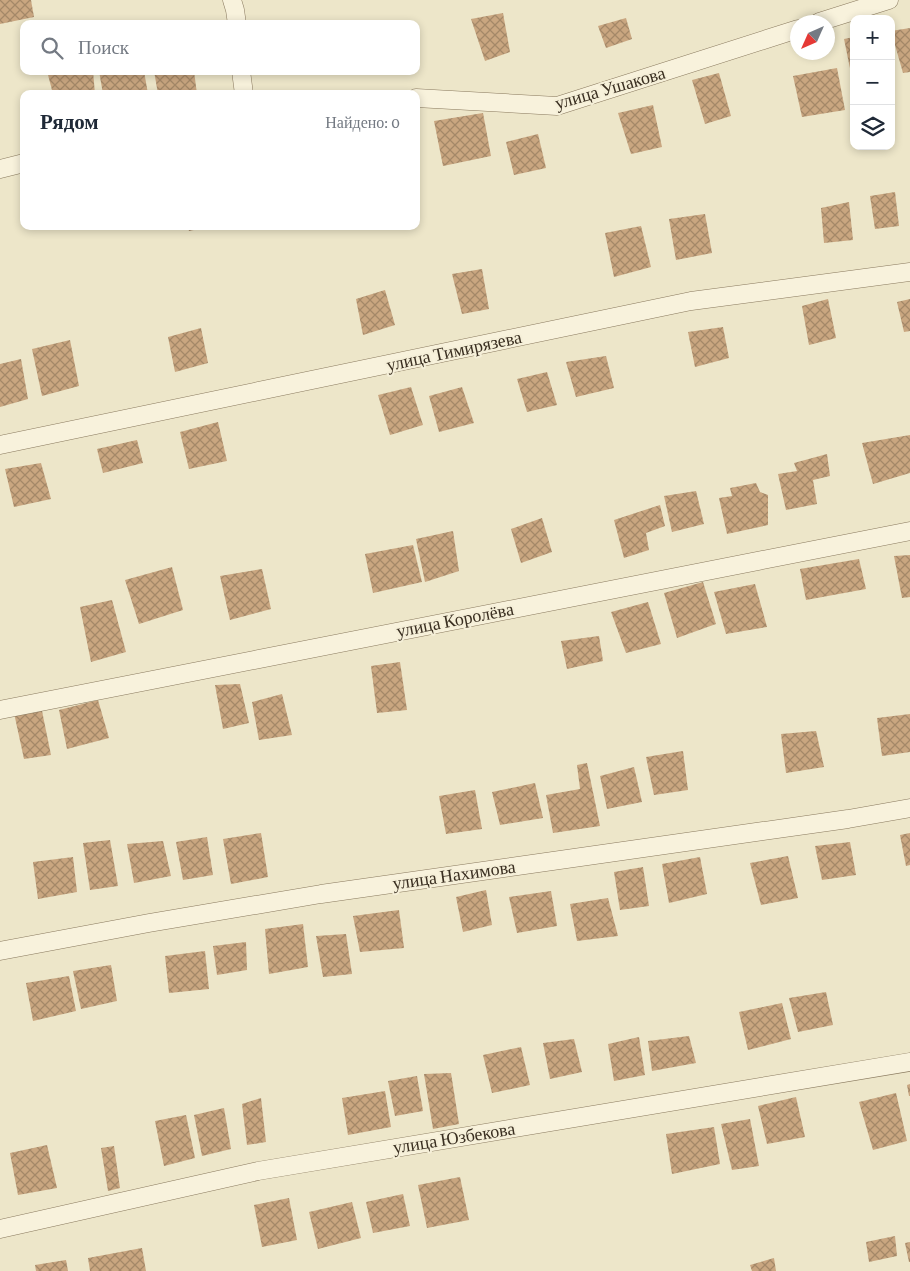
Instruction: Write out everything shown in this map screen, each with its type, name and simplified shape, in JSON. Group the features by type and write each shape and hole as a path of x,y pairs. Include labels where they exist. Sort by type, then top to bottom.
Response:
{"street":[{"path":"232,0 236,10 237,20"},
{"path":"835,17 889,0"},
{"name":"улица Ушакова","path":"420,98 557,106 790,32"},
{"path":"242,75 243,90"},
{"path":"0,168 20,164"},
{"name":"улица Тимирязева","path":"0,445 691,301 910,272"},
{"name":"улица Королёва","path":"0,710 910,531"},
{"name":"улица Нахимова","path":"0,951 149,923 321,894 910,808"},
{"name":"улица Юзбекова","path":"0,1229 258,1171 910,1062"}],"building":[{"path":"0,0 31,0 34,17 0,24"},
{"path":"503,13 510,52 485,61 471,19"},
{"path":"626,18 632,39 606,48 598,26"},
{"path":"910,28 910,72 903,73 895,45 895,30"},
{"path":"850,38 850,68 844,39"},
{"path":"837,68 845,110 802,117 793,76"},
{"path":"719,73 731,116 705,124 692,80"},
{"path":"48,75 93,75 95,90 52,90"},
{"path":"100,75 145,75 147,90 102,90"},
{"path":"155,75 195,75 196,90 157,90"},
{"path":"653,105 662,147 631,154 618,113"},
{"path":"483,113 491,156 443,166 434,121"},
{"path":"538,134 546,168 514,175 506,142"},
{"path":"895,192 899,226 875,229 870,196"},
{"path":"849,202 853,240 824,243 821,208"},
{"path":"705,214 712,253 676,260 669,219"},
{"path":"641,226 651,267 614,277 605,233"},
{"path":"482,269 489,309 462,314 452,274"},
{"path":"385,290 395,325 363,335 356,299"},
{"path":"828,299 836,338 809,345 802,306"},
{"path":"910,299 910,331 904,332 897,302"},
{"path":"723,327 729,358 695,367 688,332"},
{"path":"201,328 208,363 175,372 168,337"},
{"path":"70,340 79,386 42,396 32,349"},
{"path":"606,356 614,388 576,397 566,362"},
{"path":"21,359 28,399 0,407 0,364"},
{"path":"547,372 557,405 527,412 517,379"},
{"path":"411,387 423,425 390,435 378,395"},
{"path":"462,387 474,423 439,432 429,396"},
{"path":"218,422 227,461 189,469 180,432"},
{"path":"910,435 910,473 873,484 862,443"},
{"path":"137,440 143,463 103,473 97,449"},
{"path":"827,454 830,476 813,480 817,504 786,510 778,474 797,471 794,463"},
{"path":"41,463 51,499 14,507 5,469"},
{"path":"756,483 760,492 768,495 768,525 727,534 719,498 732,496 730,488"},
{"path":"696,491 704,524 672,532 664,496"},
{"path":"660,505 665,526 646,533 649,550 624,558 614,520"},
{"path":"542,518 552,552 521,563 511,529"},
{"path":"453,531 459,571 425,582 416,539"},
{"path":"413,545 422,582 373,593 365,554"},
{"path":"910,555 910,597 902,598 894,556"},
{"path":"859,559 866,589 806,600 800,569"},
{"path":"172,567 183,610 139,624 125,580"},
{"path":"262,569 271,609 230,620 220,576"},
{"path":"703,582 716,624 677,638 664,593"},
{"path":"755,584 767,627 726,634 714,592"},
{"path":"112,600 126,652 91,662 80,607"},
{"path":"648,602 661,644 626,653 611,612"},
{"path":"599,636 603,661 567,669 561,641"},
{"path":"400,662 407,710 377,713 371,666"},
{"path":"240,684 249,723 223,729 215,685"},
{"path":"282,694 292,735 259,740 252,702"},
{"path":"98,700 109,738 67,749 59,710"},
{"path":"41,706 51,755 24,759 14,713"},
{"path":"910,714 910,752 882,756 877,718"},
{"path":"816,731 824,767 786,773 781,734"},
{"path":"683,751 688,790 654,795 646,757"},
{"path":"587,763 600,826 553,833 546,795 580,789 577,765"},
{"path":"634,767 642,802 607,809 600,776"},
{"path":"535,783 543,818 500,825 492,792"},
{"path":"475,790 482,829 446,834 439,796"},
{"path":"261,833 268,877 231,884 223,839"},
{"path":"910,833 910,865 906,866 900,835"},
{"path":"207,837 213,875 183,880 176,842"},
{"path":"110,840 118,886 90,890 83,843"},
{"path":"163,841 171,876 134,883 127,844"},
{"path":"850,842 856,875 822,880 815,846"},
{"path":"788,856 798,898 761,905 750,863"},
{"path":"73,857 77,892 38,899 33,862"},
{"path":"700,857 707,894 669,903 662,864"},
{"path":"643,867 649,906 620,910 614,872"},
{"path":"486,890 492,925 463,932 456,897"},
{"path":"551,891 557,926 517,933 509,897"},
{"path":"608,898 618,936 577,941 570,904"},
{"path":"399,910 404,948 360,952 353,916"},
{"path":"303,924 308,967 269,974 265,929"},
{"path":"346,934 352,974 323,977 316,936"},
{"path":"246,942 247,970 217,975 213,946"},
{"path":"205,951 209,989 169,993 165,956"},
{"path":"111,965 117,1001 81,1009 73,971"},
{"path":"69,976 76,1011 33,1021 26,983"},
{"path":"826,992 833,1025 798,1032 789,998"},
{"path":"782,1003 791,1039 748,1050 739,1012"},
{"path":"689,1036 696,1063 652,1071 648,1041"},
{"path":"639,1037 645,1075 614,1081 608,1044"},
{"path":"574,1039 582,1072 550,1079 543,1043"},
{"path":"521,1047 530,1085 492,1093 483,1055"},
{"path":"451,1073 459,1124 433,1129 424,1074"},
{"path":"417,1076 423,1111 395,1116 388,1081"},
{"path":"910,1084 910,1096 909,1096 907,1085"},
{"path":"385,1091 391,1127 348,1135 342,1098"},
{"path":"896,1093 907,1141 873,1150 859,1102"},
{"path":"796,1097 805,1137 767,1144 758,1106"},
{"path":"261,1098 266,1142 247,1145 242,1104"},
{"path":"224,1108 231,1149 202,1156 194,1115"},
{"path":"186,1115 195,1158 164,1166 155,1121"},
{"path":"750,1119 759,1166 732,1170 721,1124"},
{"path":"714,1127 720,1164 672,1174 666,1134"},
{"path":"47,1145 57,1188 18,1195 10,1153"},
{"path":"114,1146 120,1188 108,1191 101,1148"},
{"path":"460,1177 469,1220 427,1228 418,1185"},
{"path":"403,1194 410,1226 373,1233 366,1202"},
{"path":"289,1198 297,1240 262,1247 254,1205"},
{"path":"352,1202 361,1238 318,1249 309,1212"},
{"path":"895,1236 897,1256 869,1262 866,1242"},
{"path":"910,1242 910,1262 909,1262 905,1243"},
{"path":"142,1248 146,1271 90,1271 88,1258"},
{"path":"774,1258 776,1271 752,1271 750,1265"},
{"path":"66,1260 68,1271 36,1271 35,1265"}]}
